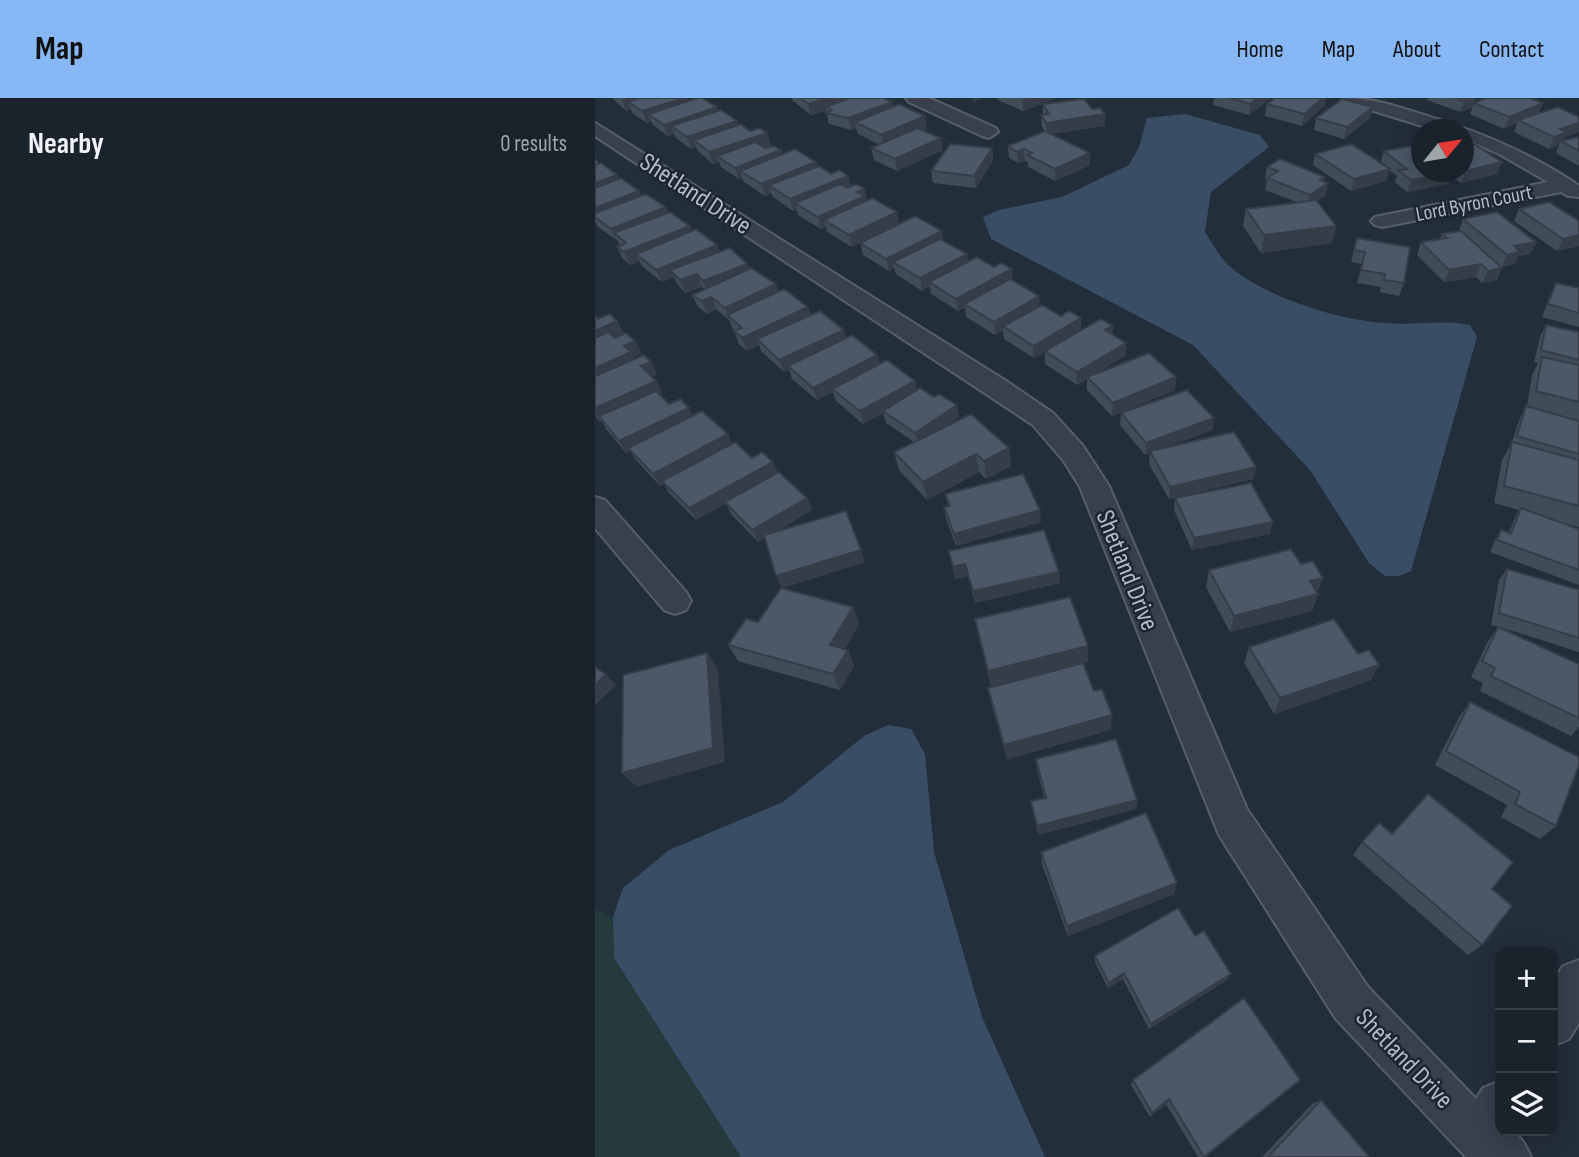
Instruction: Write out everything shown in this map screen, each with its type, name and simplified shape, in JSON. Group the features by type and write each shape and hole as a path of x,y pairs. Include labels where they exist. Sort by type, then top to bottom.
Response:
{"street":[{"path":"915,98 989,132"},
{"path":"1351,98 1420,119"},
{"name":"Shetland Drive","path":"595,128 1043,419 1073,453 1094,486 1233,822 1352,1003 1495,1132"},
{"path":"1474,136 1508,151 1572,190"},
{"name":"Lord Byron Court","path":"1382,221 1572,190"},
{"path":"595,508 675,601"},
{"path":"1558,1015 1579,982"}],"green space":[{"path":"595,909 613,917 614,958 741,1157 595,1157"}],"water":[{"path":"1185,114 1260,135 1269,147 1211,192 1205,232 1230,267 1266,290 1326,312 1384,323 1470,325 1477,337 1411,571 1399,576 1385,576 1369,563 1310,470 1193,345 991,239 983,217 999,210 1062,197 1129,165 1139,147 1147,118"},
{"path":"888,725 911,729 925,754 934,852 982,1017 1045,1157 741,1157 614,958 613,917 623,888 669,850 783,802 864,736"}],"building":[{"path":"640,98 684,98 642,111 628,102"},
{"path":"698,98 717,107 664,125 648,114"},
{"path":"801,98 828,98 808,104"},
{"path":"850,98 884,98 892,102 848,118 826,113 832,110 826,107"},
{"path":"1230,98 1258,98 1250,104"},
{"path":"1275,98 1323,98 1304,114 1267,104"},
{"path":"1487,98 1530,98 1543,103 1509,117 1474,103"},
{"path":"1084,99 1092,109 1100,108 1105,114 1046,123 1041,115 1049,114 1043,104"},
{"path":"1342,99 1373,107 1347,127 1316,118"},
{"path":"899,104 925,116 881,135 855,122"},
{"path":"1558,107 1579,117 1579,123 1560,129 1567,132 1554,137 1518,120"},
{"path":"721,110 737,121 687,137 671,126"},
{"path":"741,124 750,131 760,128 767,133 709,152 694,140"},
{"path":"917,128 941,138 895,159 871,148"},
{"path":"1045,131 1090,153 1055,169 1027,155 1032,153 1024,149 1017,152 1008,146"},
{"path":"1579,137 1579,151 1561,141"},
{"path":"755,142 765,148 774,146 781,150 735,168 717,156"},
{"path":"950,144 992,148 974,176 931,171"},
{"path":"1351,144 1390,169 1354,179 1315,154"},
{"path":"1474,144 1502,162 1474,169"},
{"path":"1411,146 1411,180 1398,170 1407,169 1384,151"},
{"path":"795,149 816,162 761,184 740,171"},
{"path":"1280,159 1325,177 1320,180 1328,183 1310,195 1267,178 1278,171 1267,167"},
{"path":"601,163 617,175 595,183 595,165"},
{"path":"819,166 831,174 839,170 848,176 790,199 769,185"},
{"path":"621,178 639,191 595,208 595,188"},
{"path":"840,184 847,188 856,184 865,189 857,192 865,196 818,217 795,203"},
{"path":"646,194 666,207 611,229 595,217 595,213"},
{"path":"872,198 897,212 849,235 824,220"},
{"path":"1316,200 1336,226 1264,235 1246,209"},
{"path":"1549,202 1579,221 1579,235 1563,239 1519,209"},
{"path":"670,212 690,226 624,252 617,247 626,243 614,233"},
{"path":"1497,212 1536,242 1514,246 1520,252 1507,255 1463,219"},
{"path":"915,216 942,231 886,259 860,243"},
{"path":"696,229 717,245 656,270 636,254"},
{"path":"1461,231 1502,268 1488,271 1481,264 1449,270 1421,242 1447,238 1442,234"},
{"path":"1357,238 1410,247 1404,283 1384,280 1385,274 1361,270 1365,252 1354,250"},
{"path":"940,239 967,254 920,278 893,262"},
{"path":"730,248 747,264 703,281 697,274 680,280 670,270"},
{"path":"977,257 994,267 1001,263 1012,269 956,299 929,282"},
{"path":"751,268 776,284 725,308 711,297 702,301 692,295"},
{"path":"1010,279 1039,296 994,322 964,304"},
{"path":"1556,283 1579,288 1579,313 1548,304"},
{"path":"784,289 808,307 742,338 734,331 742,328 727,315"},
{"path":"1042,305 1061,316 1069,311 1081,318 1033,346 1003,326"},
{"path":"820,311 844,330 779,360 757,339"},
{"path":"610,314 617,321 595,331 595,315 598,319"},
{"path":"1101,319 1113,326 1105,330 1126,343 1077,372 1045,351"},
{"path":"1546,325 1579,332 1579,360 1541,350"},
{"path":"608,332 615,338 626,333 635,341 624,346 631,352 595,368 595,338"},
{"path":"852,335 877,355 813,388 788,366"},
{"path":"1149,353 1176,377 1113,403 1087,377"},
{"path":"644,355 651,362 641,366 656,381 595,408 595,376"},
{"path":"1542,357 1579,365 1579,402 1536,391"},
{"path":"887,360 915,381 860,411 832,389"},
{"path":"920,388 934,397 939,394 957,405 915,433 883,411"},
{"path":"1187,390 1214,418 1146,443 1121,413"},
{"path":"656,391 669,404 681,399 689,408 619,441 599,416"},
{"path":"1526,406 1579,421 1579,454 1517,436"},
{"path":"702,411 728,434 653,474 628,448"},
{"path":"971,414 1009,448 984,461 976,454 923,482 894,452"},
{"path":"1234,432 1256,467 1170,487 1150,451"},
{"path":"735,442 752,458 762,452 773,462 689,508 662,481"},
{"path":"1512,442 1579,460 1579,506 1504,486"},
{"path":"779,472 807,498 752,530 725,502"},
{"path":"1023,474 1040,510 954,534 944,507 950,506 945,494"},
{"path":"1251,483 1273,522 1194,538 1175,498"},
{"path":"1521,508 1579,529 1579,570 1497,540 1501,530 1511,534"},
{"path":"846,511 861,550 776,576 764,535"},
{"path":"1044,530 1059,572 973,591 965,564 953,567 949,551"},
{"path":"1291,549 1301,564 1313,561 1323,578 1310,581 1318,594 1234,616 1209,570"},
{"path":"1507,569 1579,590 1579,638 1499,613"},
{"path":"781,588 853,607 830,645 848,650 833,674 728,645 746,619 758,622"},
{"path":"1070,597 1088,646 988,671 975,619"},
{"path":"1334,619 1358,654 1369,650 1379,665 1280,698 1249,647"},
{"path":"1498,627 1579,664 1579,718 1491,676 1495,668 1482,661"},
{"path":"707,653 713,748 622,773 623,675"},
{"path":"1083,663 1094,691 1102,689 1112,715 1004,745 988,688"},
{"path":"595,667 606,674 595,685"},
{"path":"1470,702 1579,757 1579,765 1556,826 1515,804 1520,792 1446,751"},
{"path":"1116,739 1137,800 1037,826 1031,801 1046,798 1036,759"},
{"path":"1428,794 1513,862 1492,889 1512,906 1482,945 1362,842 1379,823 1392,834"},
{"path":"1146,813 1177,883 1067,926 1041,852"},
{"path":"1178,908 1195,936 1204,931 1231,974 1151,1024 1124,973 1109,983 1095,956"},
{"path":"1244,998 1300,1080 1204,1157 1169,1099 1152,1113 1133,1080"},
{"path":"1321,1100 1369,1157 1268,1157"}]}
